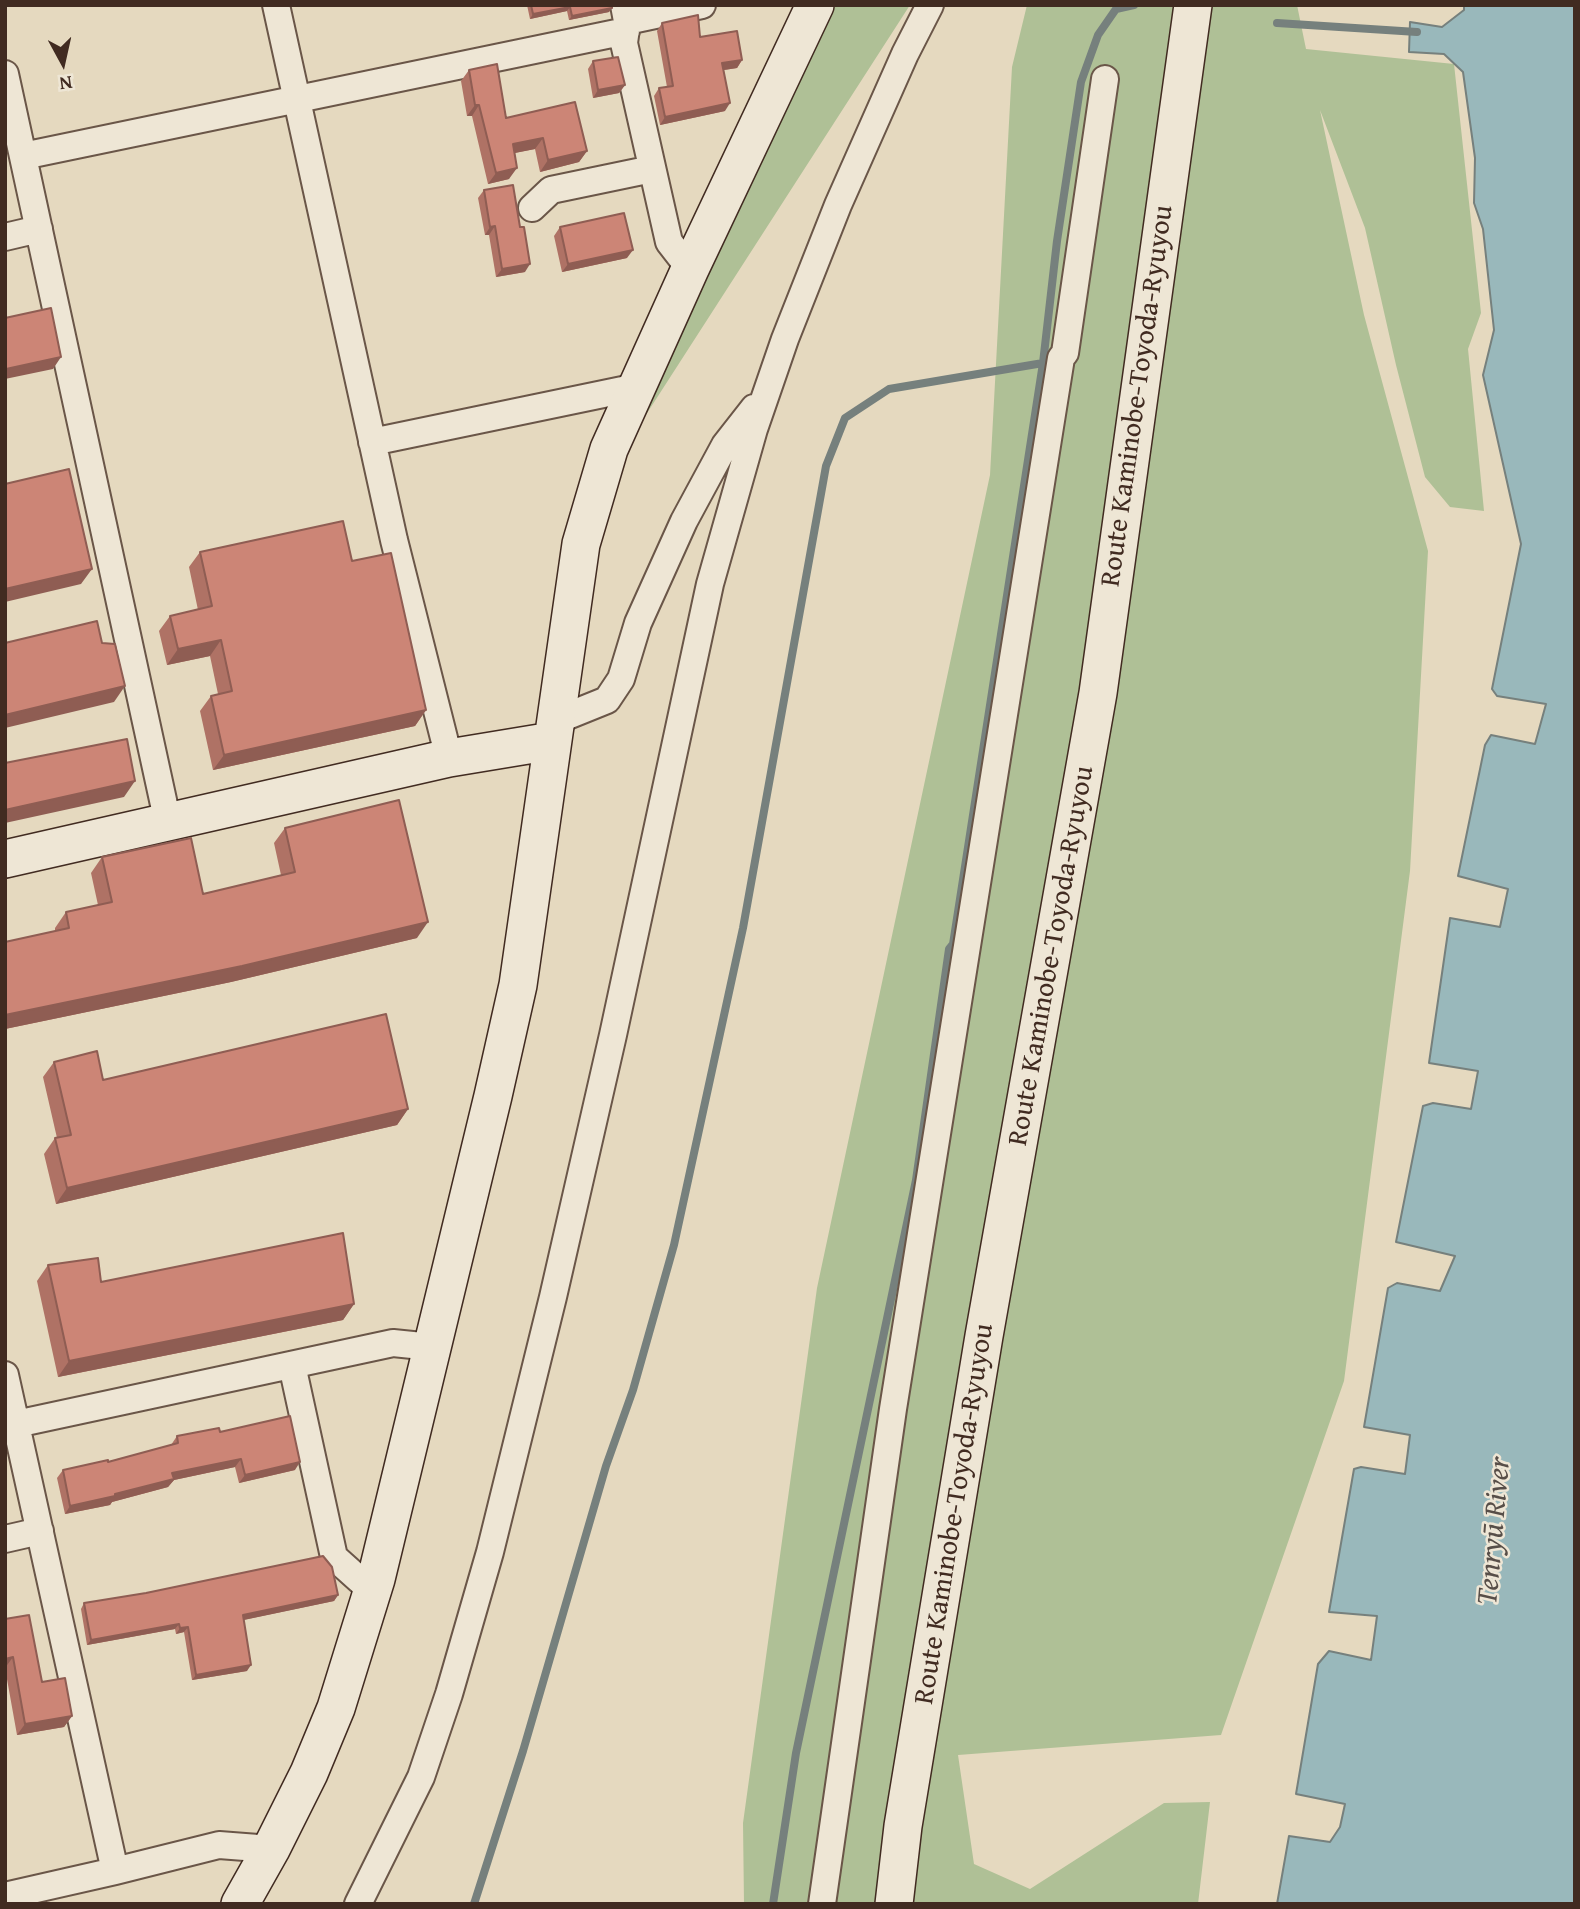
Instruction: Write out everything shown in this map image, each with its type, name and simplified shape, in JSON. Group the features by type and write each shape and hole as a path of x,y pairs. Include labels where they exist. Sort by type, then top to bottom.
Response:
{"street":[{"path":"276,5 394,540 449,758"},
{"path":"23,156 296,99 625,19 702,5"},
{"path":"240,1904 309,1773 336,1708 372,1591 518,985 581,544 609,449 690,269 815,5"},
{"path":"358,1904 421,1777 449,1693 486,1564 553,1297 610,1048 710,584 754,429 785,340 838,205 905,54 930,5"},
{"name":"Route Kaminobe-Toyoda-Ryuyou","path":"894,1904 903,1826 984,1336 1098,693 1193,5"},
{"path":"625,19 624,43 668,242 690,269"},
{"path":"5,74 168,822"},
{"path":"822,1904 893,1409 1061,358 1065,353 1105,79"},
{"path":"532,208 551,190 652,169"},
{"path":"5,237 39,229"},
{"path":"372,442 637,387"},
{"path":"5,859 449,758 553,731 607,700 621,679 638,623 684,521 725,444 766,393"},
{"path":"16,1424 393,1343 432,1347"},
{"path":"292,1365 334,1557 372,1591"},
{"path":"5,1376 115,1871"},
{"path":"5,1539 40,1531"},
{"path":"5,1896 219,1845 271,1849"}],"green space":[{"path":"810,5 910,5 640,424"},
{"path":"1027,5 1297,5 1306,49 1454,64 1481,313 1468,349 1484,511 1450,507 1425,477 1365,228 1320,110 1364,315 1428,551 1410,871 1344,1381 1221,1735 958,1755 974,1864 1030,1889 1164,1803 1210,1802 1198,1904 744,1904 743,1823 817,1288 990,475 1012,67"}],"water":[{"name":"Tenryū River","path":"1464,5 1575,5 1575,1904 1277,1904 1289,1836 1330,1842 1340,1827 1345,1804 1296,1794 1318,1664 1329,1651 1371,1660 1377,1616 1329,1612 1354,1469 1361,1467 1405,1474 1410,1435 1364,1427 1388,1288 1397,1283 1440,1291 1455,1256 1396,1242 1423,1106 1433,1103 1471,1109 1478,1071 1429,1063 1450,918 1500,927 1508,889 1458,876 1485,745 1491,735 1535,744 1546,704 1497,696 1492,689 1521,544 1483,375 1494,330 1483,229 1474,203 1475,158 1463,72 1444,54 1409,52 1410,22 1442,27 1464,10"}],"building":[{"path":"531,5 612,5 612,8 572,16 570,7 533,14"},
{"path":"698,15 700,37 737,31 742,60 722,63 730,103 665,117 659,88 673,86 662,23"},
{"path":"618,57 625,85 598,90 593,61"},
{"path":"497,64 506,118 575,102 587,151 548,160 543,138 513,144 517,168 496,173 479,105 475,105 469,70"},
{"path":"513,185 530,264 502,269 495,226 490,227 484,190"},
{"path":"624,213 633,250 568,264 560,227"},
{"path":"51,308 61,357 6,369 5,318"},
{"path":"69,469 92,569 5,589 5,484"},
{"path":"343,521 352,561 391,553 426,710 224,755 211,696 232,691 221,640 178,649 170,616 212,606 200,552"},
{"path":"97,621 102,643 115,644 125,686 5,715 5,643"},
{"path":"127,739 135,781 5,810 5,763"},
{"path":"399,800 428,922 242,966 5,1015 5,942 69,928 66,912 112,902 102,857 191,838 203,894 295,872 285,828"},
{"path":"386,1014 408,1109 67,1188 55,1138 71,1135 54,1062 97,1051 103,1080"},
{"path":"343,1233 354,1304 69,1361 48,1265 98,1258 101,1282"},
{"path":"290,1416 300,1462 245,1475 241,1459 172,1473 174,1479 70,1506 63,1470 108,1462 178,1443 177,1436 219,1428 220,1432"},
{"path":"323,1556 332,1567 338,1595 243,1615 251,1665 196,1675 188,1627 180,1628 179,1624 91,1640 84,1603 146,1593"},
{"path":"29,1615 42,1682 65,1678 72,1716 25,1724 13,1657 5,1659 5,1619"}],"waterway":[{"path":"773,1904 796,1753 916,1180 949,949 953,944 1043,363 1057,241 1081,82 1098,35 1116,9 1134,5"},
{"path":"1277,23 1417,32"},
{"path":"474,1904 523,1751 606,1466 633,1390 674,1245 743,928 826,466 845,418 889,389 1043,363"}]}
